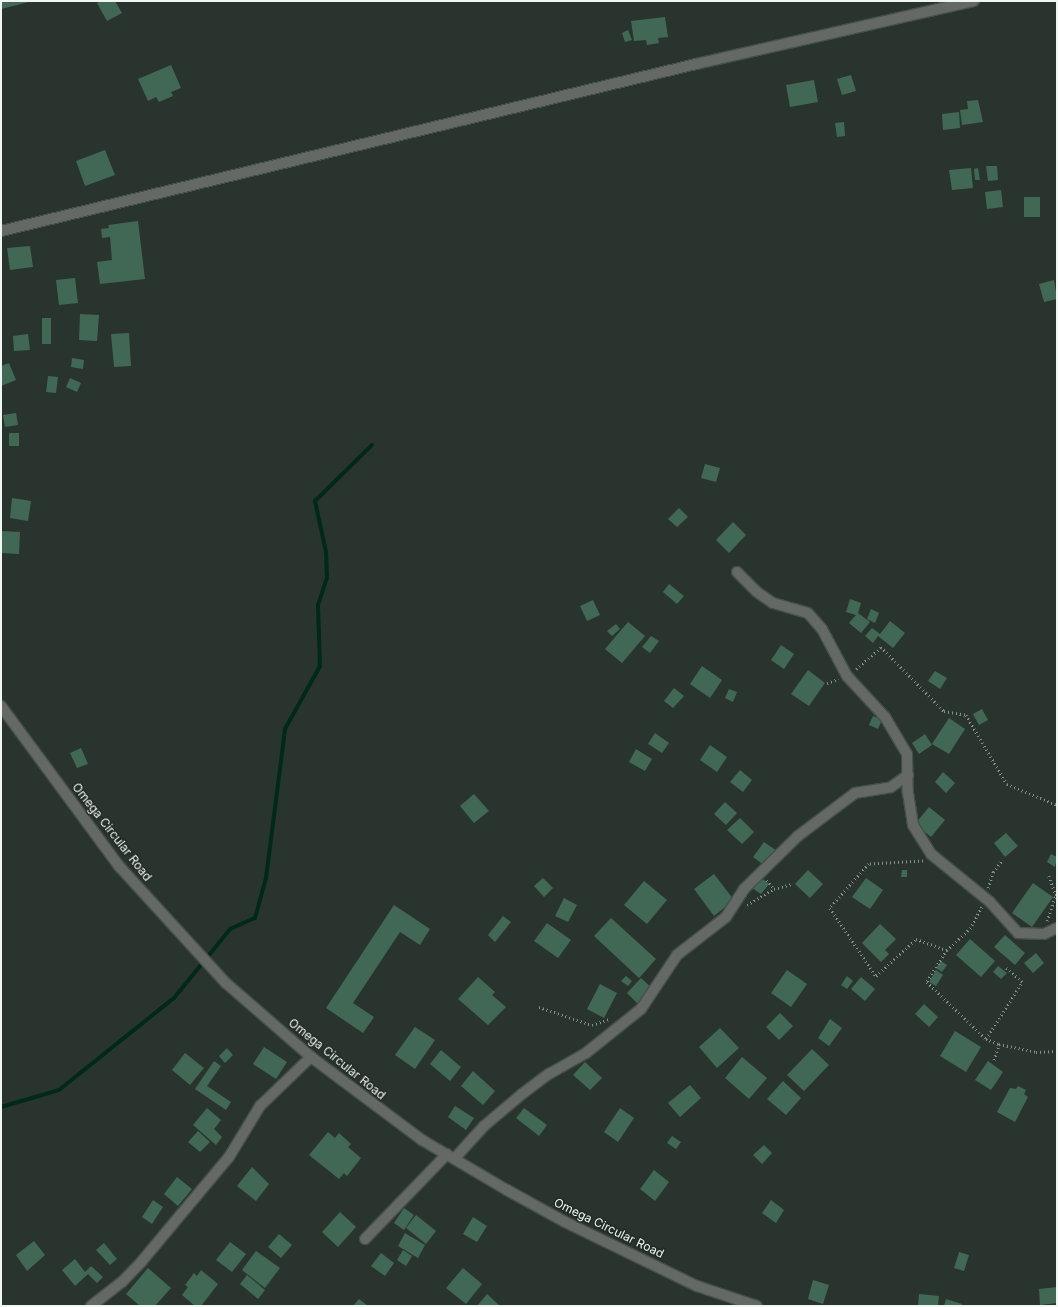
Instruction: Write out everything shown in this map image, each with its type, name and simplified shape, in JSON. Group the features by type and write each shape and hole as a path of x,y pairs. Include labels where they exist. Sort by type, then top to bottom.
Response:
{"street":[{"path":"1,231 681,68 974,1"},
{"path":"737,572 768,599 808,613 822,629 847,676 885,717 907,754 913,825 931,854 986,899 1018,933 1044,934 1057,928"},
{"name":"Omega Circular Road","path":"1,706 119,866 226,983 311,1057 422,1140 507,1190 578,1228 697,1286 757,1306"},
{"path":"365,1239 451,1156 522,1094 550,1074 586,1053 641,1010 677,955 726,917 744,889 762,874 798,836 855,793 890,787 908,775"},
{"path":"91,1306 122,1282 142,1261 229,1157 260,1106 311,1057"}],"path":[{"path":"881,647 944,711 966,715 1007,784 1057,805"},
{"path":"938,859 869,864 830,908 876,976 916,939 947,950"},
{"path":"1003,859 993,872 986,899 971,928 947,950 927,982 986,1039 999,1044 1036,1052 1057,1051"},
{"path":"762,874 774,889"},
{"path":"1049,876 1057,898"},
{"path":"726,917 774,889 791,884"},
{"path":"1044,934 1054,893 1057,890"},
{"path":"986,1039 1022,982 1006,968"},
{"path":"539,1007 592,1025 613,1018"},
{"path":"994,1060 999,1044"}],"building":[{"path":"1,1 29,1 29,2 1,9"},
{"path":"100,1 115,1 122,13 107,21 97,3"},
{"path":"665,17 668,37 658,38 659,43 647,45 646,40 634,41 631,21"},
{"path":"628,30 632,40 625,42 622,33"},
{"path":"171,65 181,88 171,92 173,96 159,102 156,97 148,101 138,79"},
{"path":"851,75 856,91 842,95 837,79"},
{"path":"814,80 818,102 790,107 786,85"},
{"path":"978,100 983,122 962,125 960,110 968,109 967,101"},
{"path":"959,112 960,128 943,130 942,114"},
{"path":"844,122 845,136 837,137 835,123"},
{"path":"105,150 115,175 85,186 76,161"},
{"path":"986,166 997,166 998,180 988,181"},
{"path":"971,168 973,188 952,190 949,170"},
{"path":"978,168 980,180 975,180 974,169"},
{"path":"1001,190 1003,207 987,209 985,192"},
{"path":"1024,197 1040,197 1040,217 1024,217"},
{"path":"138,221 145,279 100,284 97,262 112,260 110,237 102,238 101,229 109,228 108,225"},
{"path":"30,246 33,267 10,270 7,248"},
{"path":"75,278 78,303 59,305 56,280"},
{"path":"1054,280 1057,299 1044,302 1039,284"},
{"path":"80,314 99,315 97,341 79,340"},
{"path":"42,318 51,318 51,344 42,344"},
{"path":"129,333 131,366 114,367 111,334"},
{"path":"28,334 30,350 14,351 13,336"},
{"path":"72,358 84,360 83,369 71,367"},
{"path":"9,363 16,380 1,386 1,366"},
{"path":"48,376 58,377 56,393 46,392"},
{"path":"70,378 81,383 77,392 66,387"},
{"path":"16,413 18,425 5,427 3,415"},
{"path":"9,433 19,433 19,446 9,446"},
{"path":"705,464 720,468 716,482 701,478"},
{"path":"12,498 31,501 28,521 10,518"},
{"path":"679,508 688,517 677,527 668,519"},
{"path":"733,522 746,535 729,553 716,540"},
{"path":"1,531 20,532 19,554 1,553"},
{"path":"669,584 684,596 677,604 663,592"},
{"path":"850,599 861,603 858,613 870,622 861,633 849,623 856,615 846,612"},
{"path":"593,600 600,615 587,621 580,606"},
{"path":"871,609 879,613 875,623 867,619"},
{"path":"890,621 905,633 893,648 878,636 873,643 865,636 872,628 880,634"},
{"path":"628,622 645,636 622,663 605,649"},
{"path":"616,624 620,629 612,636 607,631"},
{"path":"651,636 659,641 650,653 642,647"},
{"path":"781,645 794,654 784,669 771,660"},
{"path":"702,666 722,680 710,698 690,684"},
{"path":"808,670 825,683 809,706 791,694"},
{"path":"935,671 947,678 940,689 928,681"},
{"path":"674,688 684,696 673,708 664,701"},
{"path":"729,689 737,692 733,702 725,698"},
{"path":"982,709 988,720 979,725 973,714"},
{"path":"873,716 882,720 878,729 869,725"},
{"path":"949,718 965,729 949,754 932,744"},
{"path":"655,733 669,743 662,753 648,744"},
{"path":"925,734 932,745 919,754 912,743"},
{"path":"710,745 727,757 717,772 700,760"},
{"path":"81,748 88,764 77,768 70,753"},
{"path":"636,749 652,759 645,771 629,762"},
{"path":"740,770 752,780 743,792 730,782"},
{"path":"943,772 955,783 946,793 935,782"},
{"path":"474,794 489,811 474,823 460,806"},
{"path":"725,802 737,813 726,825 714,814"},
{"path":"929,807 945,820 931,837 915,824"},
{"path":"740,818 754,832 742,844 727,830"},
{"path":"1006,833 1018,846 1005,857 994,843"},
{"path":"764,842 777,851 765,866 753,857"},
{"path":"1051,854 1057,857 1055,867 1047,862"},
{"path":"808,870 823,884 810,898 795,884"},
{"path":"902,870 907,870 907,877 901,877"},
{"path":"714,874 734,900 714,916 694,889"},
{"path":"760,877 769,884 761,894 752,888"},
{"path":"543,878 553,888 544,897 534,886"},
{"path":"866,878 883,890 870,909 852,897"},
{"path":"644,881 667,900 647,924 624,905"},
{"path":"1033,883 1053,897 1032,927 1012,913"},
{"path":"564,898 577,905 568,922 555,916"},
{"path":"394,905 430,929 420,945 400,932 353,1003 374,1017 363,1033 326,1008"},
{"path":"503,916 511,922 495,942 488,935"},
{"path":"611,918 656,959 639,978 594,936"},
{"path":"547,923 571,940 558,958 534,941"},
{"path":"880,924 896,939 885,950 889,954 881,962 862,943"},
{"path":"1005,935 1025,953 1015,965 994,947"},
{"path":"970,939 995,961 981,977 956,955"},
{"path":"1036,953 1044,963 1033,973 1024,963"},
{"path":"941,961 947,965 942,972 936,968"},
{"path":"998,966 1007,973 1001,979 993,972"},
{"path":"787,970 807,984 791,1007 771,993"},
{"path":"936,970 943,975 936,986 929,982"},
{"path":"626,976 632,981 628,986 621,981"},
{"path":"847,976 853,981 847,989 841,985"},
{"path":"478,977 495,992 492,995 506,1007 488,1025 458,999"},
{"path":"861,977 875,989 865,1001 851,989"},
{"path":"641,978 654,990 639,1005 627,993"},
{"path":"600,984 617,993 604,1018 587,1009"},
{"path":"924,1004 938,1017 929,1027 915,1014"},
{"path":"780,1013 793,1026 779,1040 766,1027"},
{"path":"830,1019 842,1028 829,1046 818,1038"},
{"path":"415,1027 435,1040 415,1069 395,1055"},
{"path":"720,1028 739,1048 717,1068 699,1047"},
{"path":"955,1031 981,1047 966,1072 940,1056"},
{"path":"264,1047 287,1062 276,1079 253,1064"},
{"path":"227,1048 233,1055 225,1063 219,1056"},
{"path":"812,1049 829,1065 804,1091 787,1075"},
{"path":"441,1050 461,1067 450,1081 430,1064"},
{"path":"185,1053 204,1068 190,1085 172,1070"},
{"path":"742,1057 767,1078 749,1099 725,1078"},
{"path":"214,1061 221,1066 207,1086 231,1102 226,1110 195,1089"},
{"path":"988,1061 1003,1072 991,1090 975,1080"},
{"path":"585,1062 602,1078 590,1090 573,1075"},
{"path":"473,1071 495,1091 483,1105 461,1086"},
{"path":"783,1081 801,1098 786,1115 767,1099"},
{"path":"690,1085 701,1098 680,1117 668,1103"},
{"path":"1018,1086 1026,1090 1024,1094 1028,1097 1015,1122 997,1112 1010,1088 1016,1089"},
{"path":"455,1106 474,1118 466,1130 448,1117"},
{"path":"207,1108 221,1120 214,1129 222,1137 216,1145 193,1125"},
{"path":"524,1108 547,1125 539,1136 516,1118"},
{"path":"620,1108 634,1118 618,1142 604,1132"},
{"path":"198,1131 210,1142 200,1152 188,1142"},
{"path":"328,1132 335,1138 339,1133 351,1144 348,1147 361,1158 347,1176 344,1173 339,1179 309,1155"},
{"path":"672,1136 681,1142 676,1149 667,1143"},
{"path":"764,1145 772,1153 762,1164 753,1155"},
{"path":"252,1167 269,1184 256,1201 237,1186"},
{"path":"654,1170 669,1182 655,1201 640,1189"},
{"path":"177,1177 192,1189 178,1206 164,1194"},
{"path":"153,1200 163,1207 152,1224 142,1217"},
{"path":"771,1200 784,1210 776,1223 762,1213"},
{"path":"404,1208 414,1215 404,1230 394,1223"},
{"path":"340,1212 356,1227 338,1247 322,1232"},
{"path":"416,1215 436,1231 426,1244 406,1228"},
{"path":"473,1217 487,1226 477,1242 463,1234"},
{"path":"405,1233 425,1245 418,1258 398,1246"},
{"path":"279,1234 292,1245 281,1258 268,1247"},
{"path":"34,1241 45,1255 27,1271 16,1255"},
{"path":"230,1242 246,1254 232,1272 216,1260"},
{"path":"104,1243 117,1259 110,1265 96,1250"},
{"path":"403,1250 412,1256 406,1266 397,1260"},
{"path":"256,1251 280,1268 265,1288 242,1270"},
{"path":"959,1252 969,1255 964,1271 954,1268"},
{"path":"381,1253 394,1263 385,1276 371,1266"},
{"path":"75,1259 85,1272 91,1266 103,1277 97,1283 88,1274 75,1286 62,1270"},
{"path":"148,1268 171,1288 155,1306 140,1306 126,1294"},
{"path":"463,1268 482,1284 466,1304 446,1288"},
{"path":"201,1270 218,1284 201,1306 195,1306 182,1295 188,1287 185,1285 194,1273 197,1276"},
{"path":"247,1275 265,1290 258,1299 240,1284"},
{"path":"813,1280 829,1285 823,1304 808,1299"},
{"path":"1057,1287 1057,1303 1040,1305 1039,1289"},
{"path":"487,1294 500,1306 477,1306"},
{"path":"919,1294 939,1296 938,1306 918,1306"},
{"path":"359,1299 368,1306 353,1306"},
{"path":"946,1299 962,1304 961,1306 944,1306"}],"waterway":[{"path":"1,1107 59,1090 174,998 230,929 255,918 266,878 285,729 320,666 318,605 327,578 326,552 315,501 372,445"}]}
